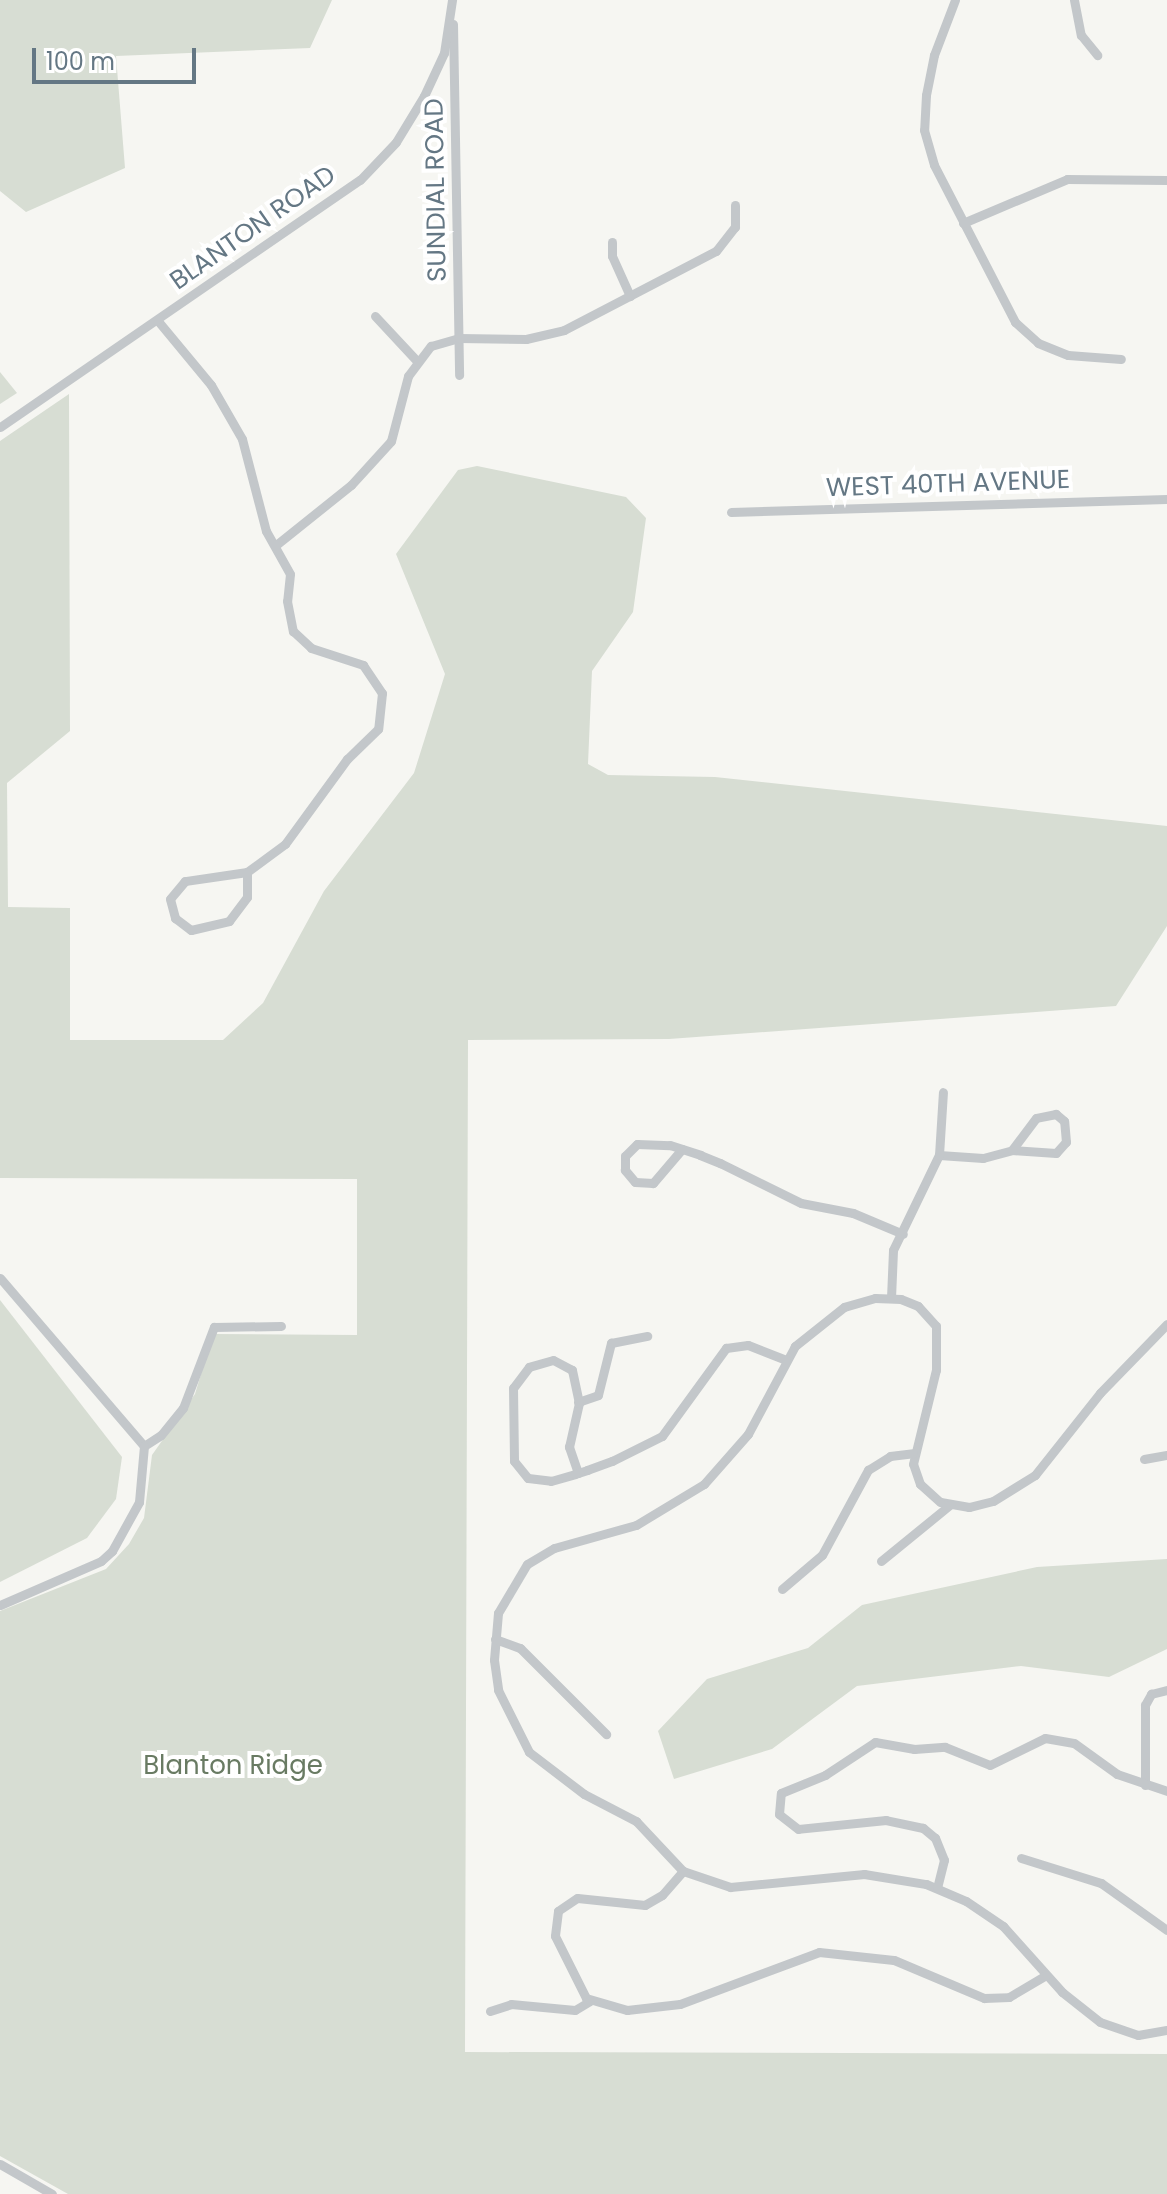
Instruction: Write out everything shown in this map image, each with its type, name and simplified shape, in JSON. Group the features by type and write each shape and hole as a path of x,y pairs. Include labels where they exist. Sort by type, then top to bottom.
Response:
{"street":[{"path":"955,0 934,55 924,130 934,165 1000,300 1038,343 1068,355 1121,359"},
{"path":"1074,0 1081,35 1097,55"},
{"name":"BLANTON ROAD","path":"0,427 329,203 382,158 436,72 452,2"},
{"name":"SUNDIAL ROAD","path":"452,2 459,375"},
{"path":"963,223 1067,179 1167,180"},
{"path":"276,545 351,485 391,441 408,376 431,346 459,338 547,337 716,251 735,227 735,205"},
{"path":"612,242 612,256 630,296"},
{"path":"375,316 417,361"},
{"path":"158,321 228,410 251,466 266,531 290,574 287,601 293,631 311,648 363,665 379,684 383,711 378,729 347,759 285,844 247,872 185,881 170,899 175,918 191,930 229,921 247,897 247,872"},
{"name":"WEST 40TH AVENUE","path":"731,512 1167,499"},
{"path":"891,1298 890,1266 939,1155 943,1092"},
{"path":"939,1155 983,1158 1012,1150 1056,1153 1066,1142 1064,1121 1056,1114 1036,1118 1012,1150"},
{"path":"682,1149 653,1183 635,1182 625,1170 625,1156 637,1144 682,1149 801,1203 853,1213 903,1234"},
{"path":"0,1278 144,1446 139,1502 112,1551 101,1561 0,1605"},
{"path":"1167,1324 1100,1393 1035,1475 993,1501 951,1504 940,1502 920,1484 913,1453 936,1370 938,1332 918,1306 891,1298 862,1301 829,1315 802,1337 786,1360 748,1434 717,1472 652,1518 534,1559 505,1598 495,1639 498,1690 529,1752 584,1794 636,1821 683,1871 730,1887 864,1874 937,1888 1003,1926 1076,2006 1116,2031 1146,2035 1167,2030"},
{"path":"144,1446 161,1435 183,1408 214,1327 281,1326"},
{"path":"578,1402 598,1395 611,1343 647,1336"},
{"path":"578,1473 569,1441 578,1402 572,1370 559,1361 529,1367 513,1388 513,1456 518,1470 543,1481 578,1473 668,1431 726,1348 748,1345 786,1360"},
{"path":"782,1589 818,1561 868,1470 890,1456 913,1453"},
{"path":"1144,1459 1167,1455"},
{"path":"881,1561 891,1557 951,1504"},
{"path":"495,1639 520,1648 606,1734"},
{"path":"1145,1785 1145,1705 1151,1694 1167,1690"},
{"path":"937,1888 944,1860 935,1838 923,1828 886,1820 798,1829 779,1814 781,1793 825,1775 875,1742 914,1749 945,1747 990,1765 1045,1738 1074,1743 1117,1774 1167,1791"},
{"path":"1021,1858 1110,1888 1167,1930"},
{"path":"590,2001 558,1945 554,1929 558,1911 577,1898 645,1905 662,1895 683,1871"},
{"path":"490,2011 511,2004 569,2011 590,2001 627,2010 689,2002 733,1988 796,1956 819,1952 894,1960 990,1999 1009,1997 1046,1975"},
{"path":"0,2164 52,2194"}],"green space":[{"path":"0,0 332,0 310,48 116,56 125,168 26,212 0,191"},
{"path":"0,372 17,393 0,404"},
{"name":"Blanton Ridge","path":"69,394 70,731 7,783 8,907 70,908 70,1040 223,1040 263,1003 324,891 414,773 445,674 396,554 458,470 477,466 626,497 646,518 633,612 592,671 588,764 608,775 715,777 1167,826 1167,926 1116,1006 669,1039 468,1040 465,2052 1167,2054 1167,2194 68,2194 0,2156 0,1611 106,1569 129,1544 144,1518 152,1455 195,1394 213,1334 357,1335 357,1179 0,1178 0,441"},
{"path":"0,1300 122,1457 116,1499 87,1538 0,1582"},
{"path":"1167,1559 1167,1649 1109,1677 1021,1666 857,1686 772,1749 674,1779 658,1731 707,1679 808,1648 862,1605 1037,1567"}]}
